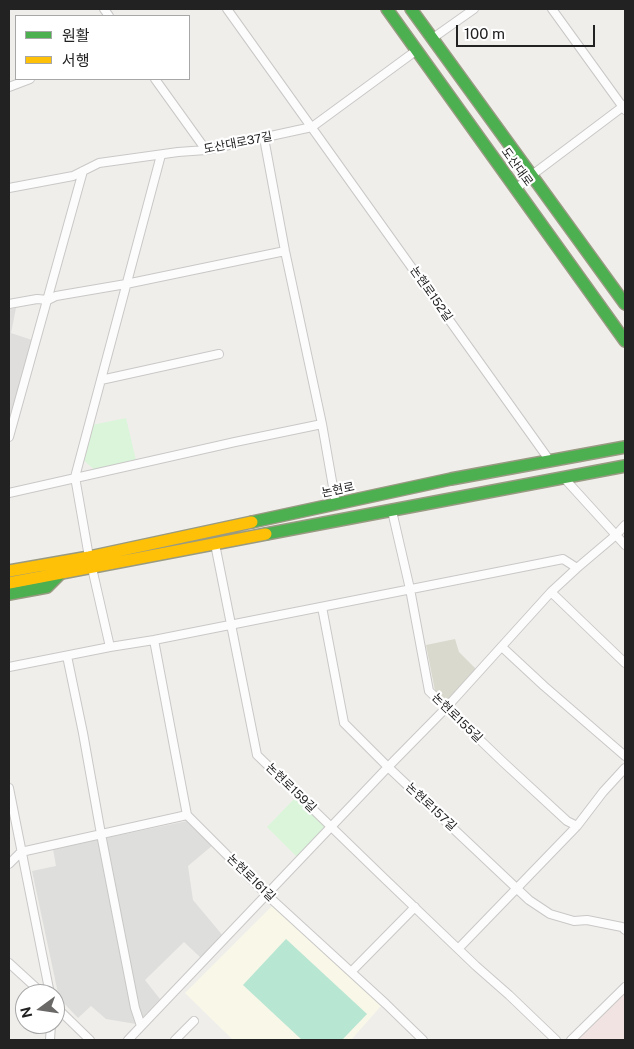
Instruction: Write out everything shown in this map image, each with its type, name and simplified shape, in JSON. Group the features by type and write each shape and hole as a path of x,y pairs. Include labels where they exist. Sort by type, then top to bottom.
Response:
{"main road":[{"name":"도산대로","path":"387,9 625,341"},
{"name":"도산대로","path":"411,9 625,304"},
{"name":"논현로","path":"9,571 42,566 59,568 90,562 336,504 451,480 625,448"},
{"name":"논현로","path":"90,562 215,544 625,466"},
{"name":"논현로","path":"9,565 44,559 59,568"},
{"name":"논현로","path":"9,583 41,578 59,568"},
{"name":"논현로","path":"9,594 47,587 59,568"}],"street":[{"name":"논현로152길","path":"227,9 550,461"},
{"path":"433,38 474,9"},
{"path":"516,189 624,107 552,9"},
{"name":"도산대로37길","path":"9,188 73,176 99,163 206,150 312,127 416,50"},
{"path":"9,88 28,80"},
{"path":"156,80 206,150"},
{"path":"264,138 285,251 322,424 336,504"},
{"path":"110,647 90,562 75,477 161,155"},
{"path":"9,432 48,300 83,171"},
{"path":"9,304 37,299 48,300 56,296 126,284 285,251"},
{"path":"101,380 218,354"},
{"path":"9,492 322,424"},
{"path":"564,478 625,545"},
{"name":"논현로155길","path":"392,511 410,589 429,691 567,821 578,826"},
{"path":"128,1040 446,708 551,592 625,525"},
{"name":"논현로159길","path":"215,544 257,755 556,1040"},
{"path":"9,667 563,559 577,568"},
{"path":"551,592 625,663"},
{"name":"논현로157길","path":"322,607 344,723 529,900 550,914 574,921 586,920 614,925 625,930"},
{"path":"9,864 21,852 187,815 154,640"},
{"path":"502,647 625,756"},
{"path":"67,656 135,1008 141,1026"},
{"path":"459,948 578,826 603,792 625,768"},
{"path":"9,788 48,984"},
{"name":"논현로161길","path":"187,815 267,894 423,1040"},
{"path":"351,972 415,907"},
{"path":"9,963 32,984"},
{"path":"572,1040 625,987"},
{"path":"65,1016 90,1040"},
{"path":"175,1040 194,1021"}],"shaded area":[{"path":"16,308 11,333 32,340 9,421 9,309"},
{"path":"455,639 459,652 476,669 446,702 435,691 426,645"},
{"path":"187,821 213,845 188,866 193,900 224,937 201,958 184,942 145,980 160,999 136,1024 106,1019 91,1006 78,1018 65,1004 65,984 56,984 32,871 56,866 53,849"},
{"path":"274,904 381,1006 351,1040 233,1040 185,993"},
{"path":"625,993 625,1040 577,1040"}],"green space":[{"path":"126,418 136,460 95,470 83,460 92,425"},
{"path":"296,797 328,829 299,859 267,827"},
{"path":"286,939 367,1014 342,1040 302,1040 243,985"}],"traffic: fast":[{"path":"387,9 625,341"},
{"path":"411,9 625,304"},
{"path":"252,522 451,479 625,447"},
{"path":"266,534 625,466"},
{"path":"9,594 47,587 60,574"}],"traffic: slow":[{"path":"9,571 89,557 252,522"},
{"path":"9,583 266,534"}]}
